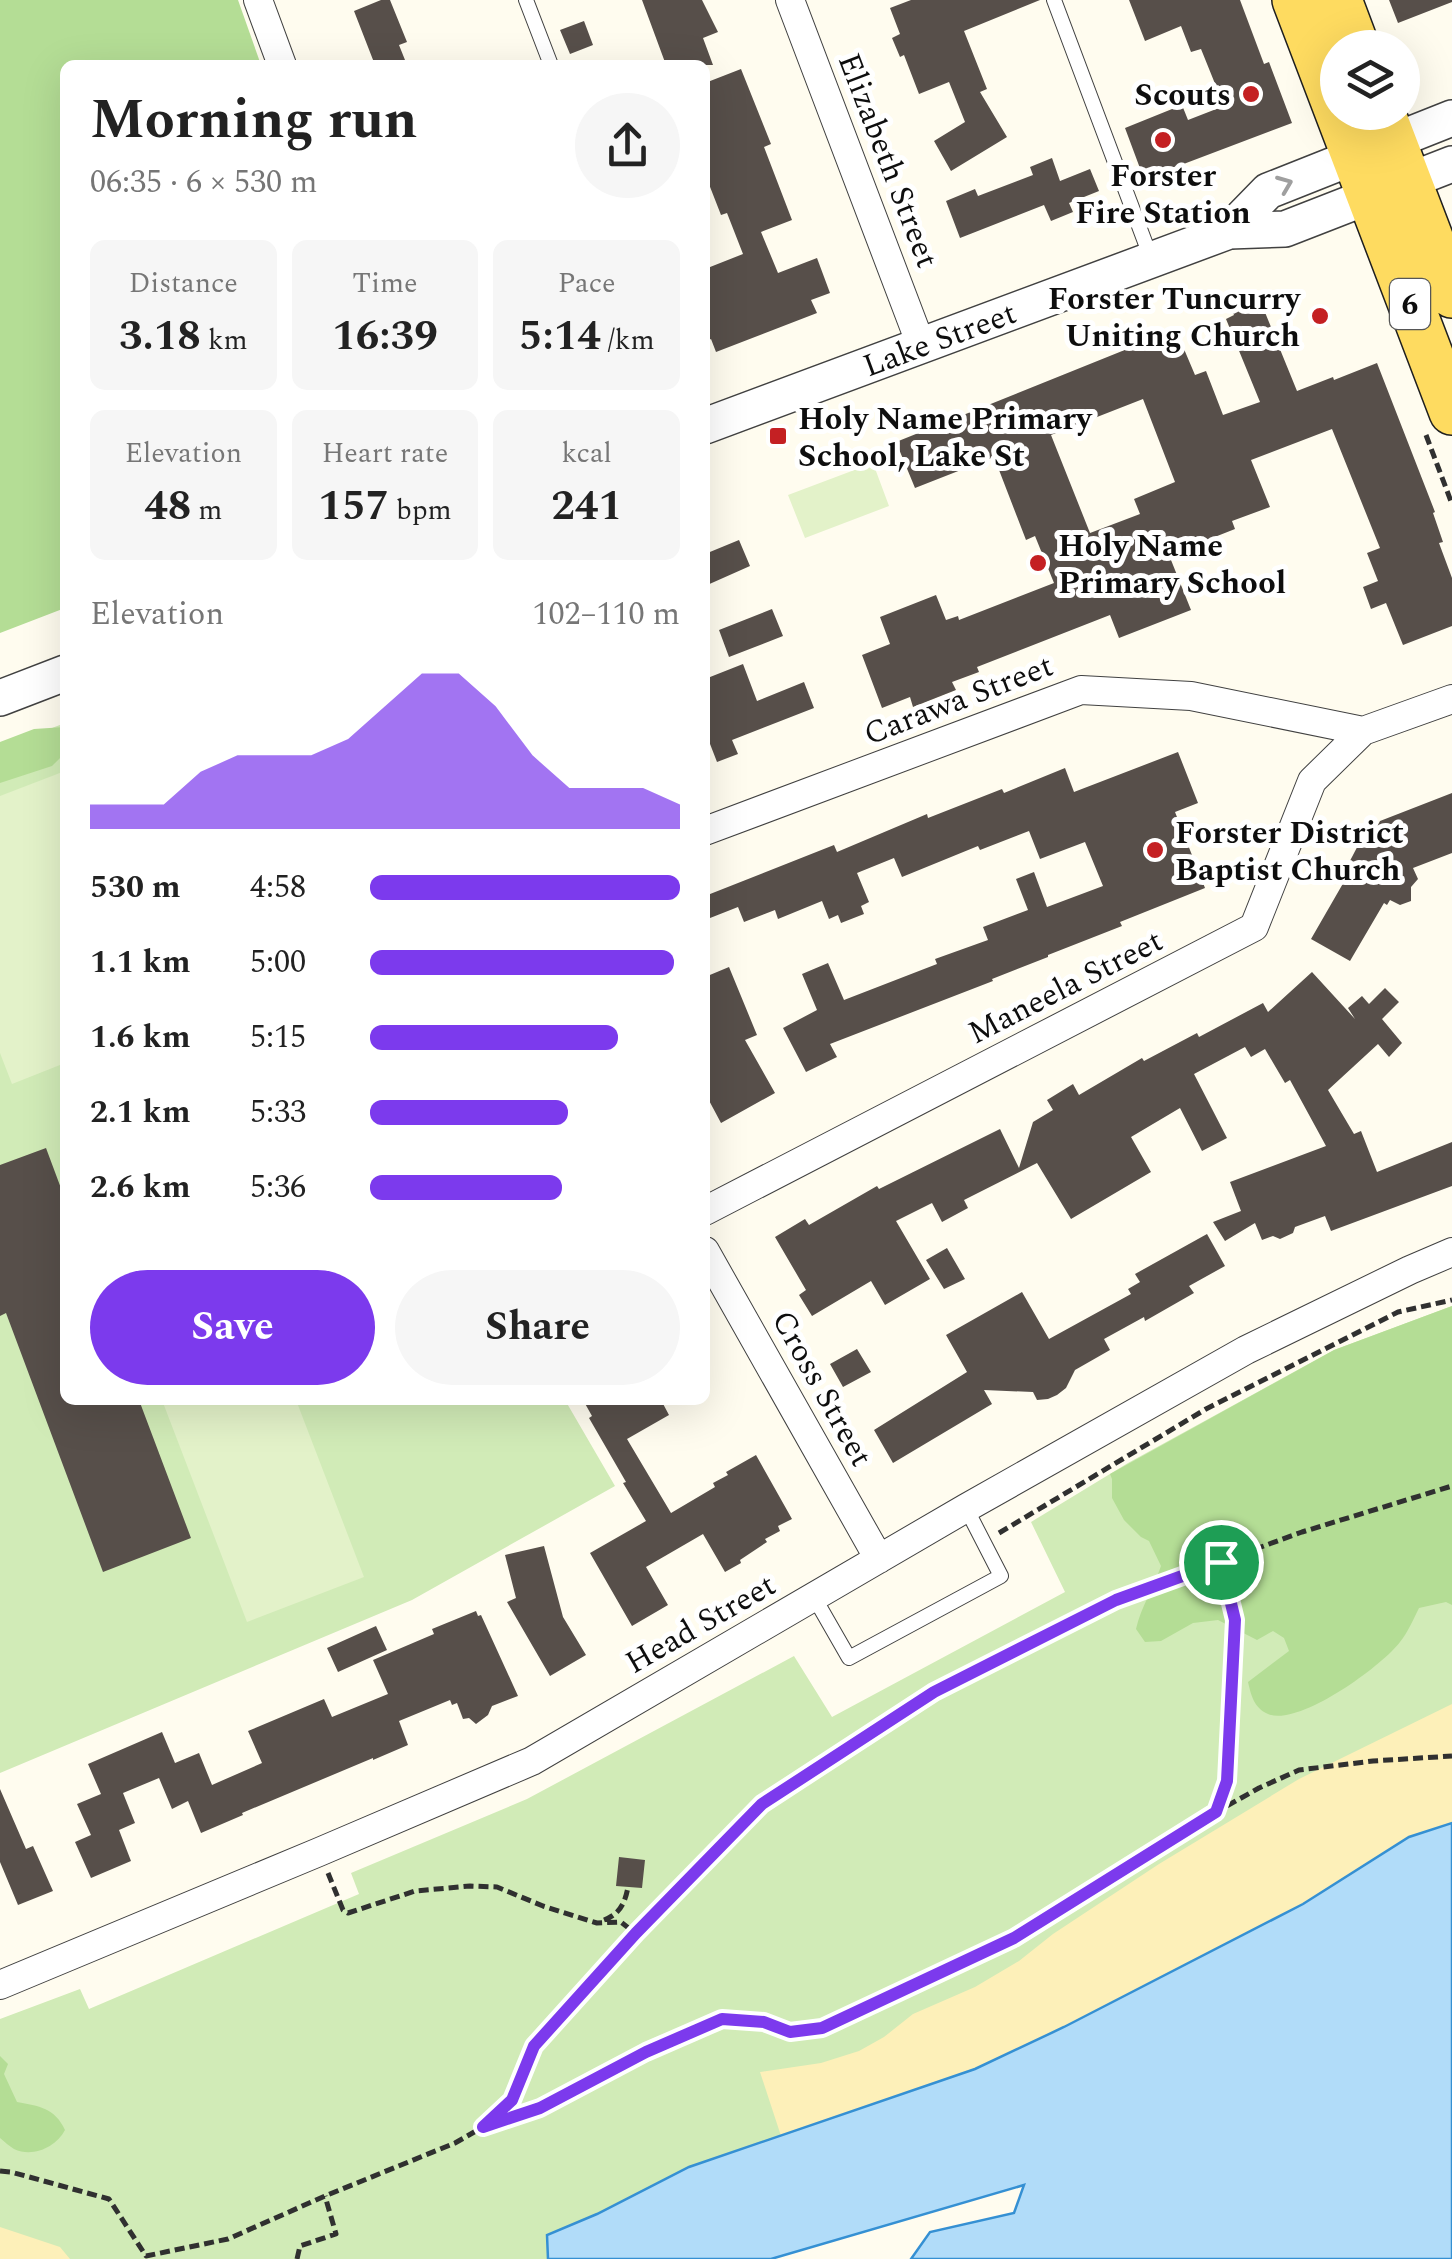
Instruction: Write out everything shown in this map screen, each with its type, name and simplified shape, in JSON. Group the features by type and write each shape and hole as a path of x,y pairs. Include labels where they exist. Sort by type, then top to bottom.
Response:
{"main road":[{"name":"6","path":"1295,0 1382,157 1452,295"},
{"path":"1338,0 1350,30"},
{"name":"6","path":"1382,157 1452,412"}],"street":[{"path":"258,0 280,60"},
{"name":"Elizabeth Street","path":"790,0 922,345"},
{"name":"Lake Street","path":"710,424 1229,231 1285,228 1382,157 1452,118"},
{"name":"Lake Street","path":"1382,157 1452,164"},
{"path":"0,698 60,675"},
{"name":"Carawa Street","path":"710,829 1081,690 1191,696 1363,731"},
{"path":"1363,731 1452,699"},
{"name":"Maneela Street","path":"710,1208 1254,927 1312,781 1363,731"},
{"name":"Head Street","path":"0,1985 532,1760 1246,1350 1410,1270 1452,1255"},
{"name":"Cross Street","path":"710,1260 880,1560"}],"lane":[{"path":"526,0 549,60"},
{"path":"1054,0 1152,258"},
{"path":"814,1597 849,1658 1002,1576 966,1508"}],"path":[{"path":"984,1542 1206,1409 1398,1312 1452,1300"},
{"path":"483,2127 512,2100 534,2046 636,1933 762,1804 934,1692 1116,1600 1302,1532 1452,1486"},
{"path":"1216,1812 1227,1781 1235,1620 1221,1562"},
{"path":"0,2171 108,2198 146,2256 228,2239 483,2127 540,2108 646,2052 722,2019 764,2022 790,2032 822,2028 1014,1938 1216,1812 1300,1770 1452,1756"},
{"path":"319,1852 340,1904 348,1913 415,1891 498,1887 597,1923 621,1922 636,1933"},
{"path":"597,1923 622,1908 628,1887"},
{"path":"297,2259 300,2246 336,2234 325,2196"}],"green space":[{"path":"0,0 238,0 259,60 60,60 60,610 0,633"},
{"path":"873,463 889,506 805,538 788,495"},
{"path":"60,725 60,1405 568,1405 615,1486 412,1600 0,1773 0,748"},
{"path":"60,727 60,758 52,766 0,783 0,742 34,729"},
{"path":"60,773 60,1065 12,1084 0,1053 0,796"},
{"path":"1452,1306 1452,1730 849,2113 689,2167 547,2235 548,2259 0,2259 0,2019 80,1989 89,2009 359,1894 351,1873 527,1799 794,1656 832,1717 1065,1592 1031,1522 1128,1463 1334,1350"},
{"path":"1452,1306 1452,1605 1446,1602 1419,1608 1400,1642 1376,1666 1318,1704 1282,1716 1259,1708 1248,1682 1289,1651 1284,1638 1273,1631 1257,1640 1218,1620 1193,1623 1161,1641 1145,1642 1136,1629 1161,1566 1149,1541 1124,1520 1112,1498 1110,1474 1334,1350"},
{"path":"164,1405 298,1405 364,1577 247,1622"},
{"path":"0,2056 8,2064 4,2074 17,2102 51,2113 65,2130 43,2149 21,2151 0,2138"}],"sand":[{"path":"1452,1704 1452,1823 1409,1837 1303,1904 975,2069 781,2136 760,2072 821,2063 859,2051 913,2014 975,1987 1019,1961 1159,1864 1299,1779"},
{"path":"0,2227 60,2247 70,2259 0,2259"}],"water":[{"path":"1452,1823 1452,2259 911,2259 930,2232 1014,2213 1024,2185 771,2259 548,2259 547,2235 689,2167 975,2069 1303,1904 1409,1837"}],"building":[{"path":"390,0 407,42 399,45 405,60 373,60 354,11"},
{"path":"642,0 702,0 718,32 703,38 713,65 710,60 664,60"},
{"path":"911,0 1040,0 964,31 987,89 980,92 1007,137 951,171 934,141 965,122 949,82 919,94 904,55 900,57 892,38 900,34 890,8"},
{"path":"1129,0 1240,0 1292,123 1144,179 1125,128 1182,105 1188,120 1224,106 1201,49 1191,52 1181,26 1145,41"},
{"path":"1389,0 1452,0 1452,2 1398,23"},
{"path":"584,21 593,45 570,54 560,30"},
{"path":"741,69 771,144 764,147 792,220 761,232 778,273 817,258 830,293 811,300 817,313 716,352 710,340 710,267 743,254 727,213 721,215 710,187 710,81"},
{"path":"1052,158 1060,181 1090,169 1099,191 1069,203 1073,212 1051,221 1044,205 960,238 946,201 975,189 978,196 1033,175 1030,167"},
{"path":"1250,298 1254,308 1262,305 1297,391 1377,363 1435,512 1443,542 1439,543 1452,578 1452,626 1403,645 1386,603 1371,609 1363,587 1378,581 1367,553 1380,548 1332,429 1251,460 1270,507 1232,521 1235,529 1169,555 1191,610 1119,638 1110,615 977,667 979,672 952,682 956,690 913,707 910,697 882,708 862,655 890,644 880,617 936,595 946,620 958,616 959,620 1054,583 1035,536 1026,540 994,457 915,488 896,442 1152,339 1155,345 1166,341 1168,347 1181,342 1195,375 1206,371 1223,415 1260,402 1226,319 1234,315 1230,306","holes":["1143,399 1175,482 1134,499 1140,514 1090,533 1051,435"]},
{"path":"739,540 750,566 710,584 710,552"},
{"path":"772,609 783,636 729,657 719,630"},
{"path":"743,664 757,701 804,682 814,708 732,740 738,754 717,762 710,744 710,677"},
{"path":"1178,752 1198,803 1175,812 1205,888 1120,922 1122,926 993,981 830,1044 837,1057 806,1072 783,1028 817,1010 802,974 828,963 844,1000 937,964 935,959 988,940 983,927 1028,910 1016,879 1034,872 1047,907 1103,886 1085,842 1040,859 1029,831 980,850 978,846 902,877 894,858 857,873 869,902 861,906 864,914 841,923 838,915 829,919 822,901 778,919 775,910 744,922 738,907 710,918 710,894 834,845 837,852 927,814 928,818 1002,789 1004,793 1065,768 1074,792"},
{"path":"1452,793 1452,853 1413,868 1418,879 1411,887 1411,901 1400,905 1390,900 1387,905 1384,903 1350,961 1311,939 1345,880 1341,878 1364,834 1371,838 1380,821"},
{"path":"729,967 757,1035 745,1040 775,1093 721,1123 710,1102 710,975"},
{"path":"1312,972 1355,1019 1348,1008 1362,996 1369,1004 1385,988 1399,1002 1382,1019 1402,1043 1389,1057 1378,1044 1328,1090 1354,1134 1361,1131 1377,1172 1452,1142 1452,1186 1331,1231 1325,1216 1295,1227 1293,1233 1280,1239 1273,1236 1262,1240 1255,1223 1225,1241 1213,1222 1241,1211 1230,1182 1326,1146 1290,1080 1285,1083 1265,1049 1251,1057 1245,1047 1194,1074 1227,1138 1202,1151 1180,1108 1131,1137 1151,1172 1071,1219 1037,1163 964,1200 968,1208 942,1222 932,1203 896,1221 930,1279 885,1305 871,1281 812,1316 799,1295 806,1290 775,1237 805,1219 809,1225 877,1186 879,1189 1000,1129 1019,1168 1033,1122 1053,1110 1047,1100 1073,1084 1079,1095 1142,1058 1144,1061 1197,1033 1199,1037 1263,1003 1268,1012"},
{"path":"46,1148 60,1186 60,1405 141,1405 191,1538 103,1572 6,1313 0,1316 0,1165"},
{"path":"1207,1234 1225,1266 1189,1286 1194,1293 1104,1339 1110,1350 1075,1370 1066,1388 1057,1395 1037,1400 1033,1392 984,1390 992,1404 893,1463 874,1430 967,1372 946,1335 1022,1292 1049,1339 1131,1294 1128,1289 1140,1282 1135,1274"},
{"path":"947,1248 965,1279 944,1289 926,1260"},
{"path":"857,1349 871,1372 843,1387 830,1364"},
{"path":"586,1405 664,1405 669,1415 627,1439 671,1513 715,1487 713,1483 728,1475 726,1472 756,1455 792,1519 778,1526 780,1531 725,1572 703,1534 646,1567 668,1605 632,1626 590,1553 646,1521 589,1418 592,1416"},
{"path":"544,1546 563,1617 586,1655 550,1676 507,1602 516,1598 505,1555"},
{"path":"476,1611 518,1696 492,1706 476,1724 469,1718 463,1719 457,1703 452,1705 450,1700 399,1721 408,1745 201,1833 188,1801 172,1809 159,1778 123,1793 135,1823 119,1830 131,1861 91,1878 75,1842 91,1835 77,1804 101,1794 88,1764 162,1732 175,1763 199,1753 212,1785 262,1763 248,1731 324,1699 332,1717 388,1694 373,1660"},
{"path":"376,1626 387,1650 338,1672 327,1648"},
{"path":"0,1789 26,1849 33,1846 53,1891 18,1905 0,1862"},
{"path":"619,1857 645,1860 642,1888 616,1886"}],"place":[{"name":"Scouts","path":"1251,94"},
{"name":"Forster Fire Station","path":"1163,140"},
{"name":"Forster Tuncurry Uniting Church","path":"1320,316"},
{"name":"Holy Name Primary School, Lake St","path":"778,436"},
{"name":"Holy Name Primary School","path":"1038,563"},
{"name":"Forster District Baptist Church","path":"1155,850"}],"route":[{"path":"1221,1562 1235,1620 1227,1781 1216,1812 1014,1938 822,2028 790,2032 764,2022 722,2019 646,2052 540,2108 483,2127 512,2100 534,2046 636,1933 762,1804 934,1692 1116,1600 1221,1562"}]}
